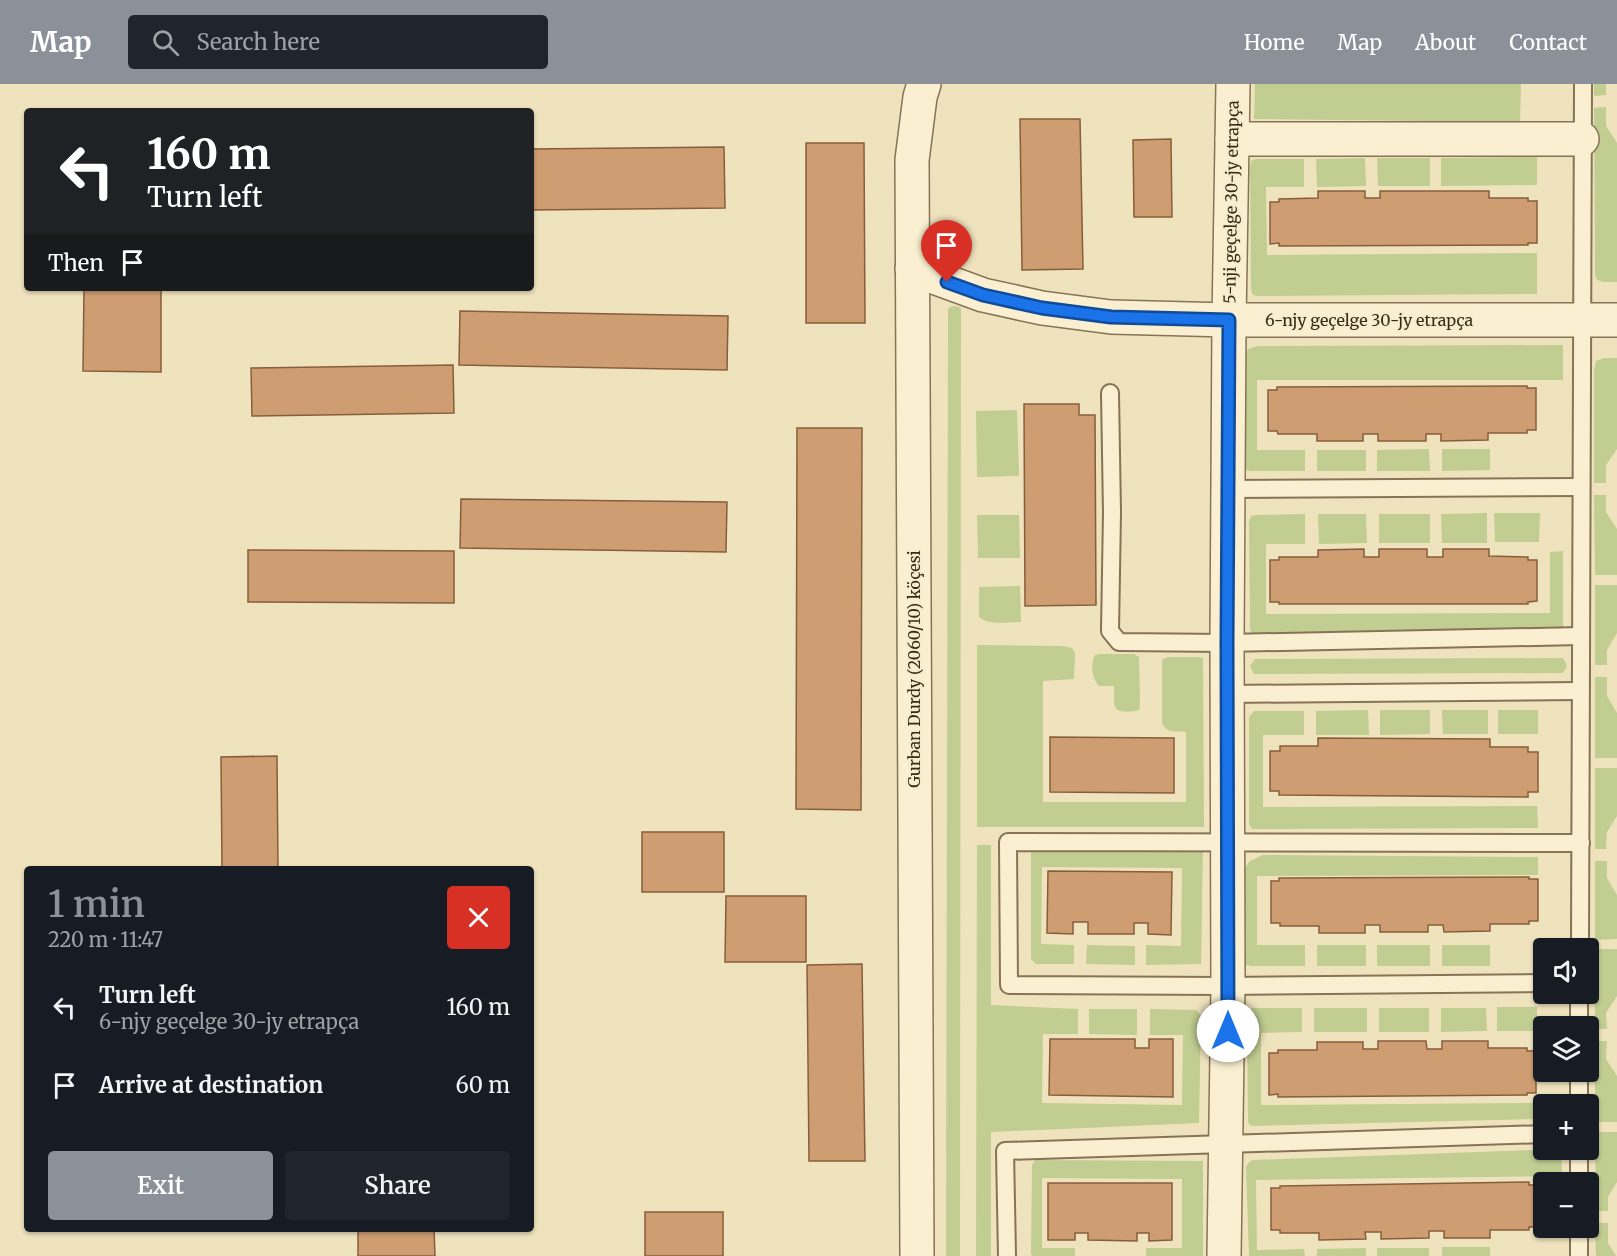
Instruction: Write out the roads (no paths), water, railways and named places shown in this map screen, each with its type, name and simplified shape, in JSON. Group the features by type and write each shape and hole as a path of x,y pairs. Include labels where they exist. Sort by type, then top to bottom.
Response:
{"street":[{"name":"Gurban Durdy (2060/10) köçesi","path":"917,1256 912,160 920,97 924,84"},
{"name":"5-nji geçelge 30-jy etrapça","path":"1224,1256 1228,986 1229,320 1233,84"},
{"path":"1232,139 1582,139"},
{"name":"6-njy geçelge 30-jy etrapça","path":"912,269 983,295 1042,308 1111,317 1229,320 1617,320"}],"lane":[{"path":"1580,938 1583,84"},
{"path":"1110,393 1112,513 1110,632 1119,642 1227,643 1581,636"},
{"path":"1229,489 1581,487"},
{"path":"1227,694 1580,691"},
{"path":"1533,983 1009,985 1008,842 1581,843"},
{"path":"1007,1256 1005,1151 1533,1134"},
{"path":"1579,1238 1579,1256"}]}
